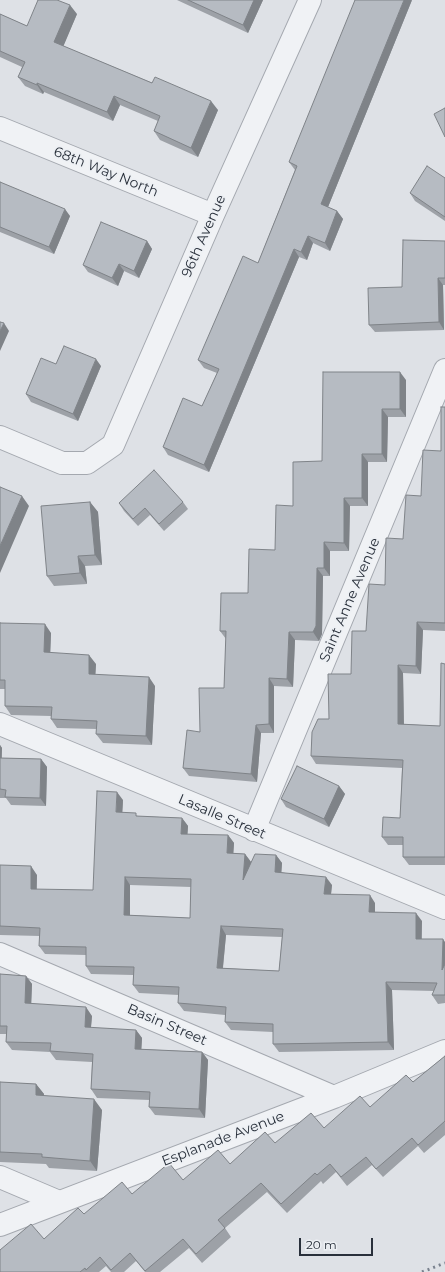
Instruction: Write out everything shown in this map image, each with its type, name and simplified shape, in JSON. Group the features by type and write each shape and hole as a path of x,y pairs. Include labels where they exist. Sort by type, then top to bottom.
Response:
{"street":[{"name":"96th Avenue","path":"0,437 62,463 87,463 113,445 213,215 310,0"},
{"name":"68th Way North","path":"0,128 213,215"},
{"name":"Saint Anne Avenue","path":"254,830 445,370"},
{"name":"Lasalle Street","path":"0,724 445,908"},
{"name":"Basin Street","path":"0,954 334,1097"},
{"name":"Esplanade Avenue","path":"0,1225 334,1097 445,1051"},
{"path":"0,1177 58,1202"}],"building":[{"path":"38,0 57,0 70,5 54,42 152,83 155,77 211,101 191,148 154,131 160,116 114,96 107,112 37,83 37,85 18,77 25,62 0,51 0,14 27,26"},
{"path":"188,0 254,0 243,25"},
{"path":"355,0 404,0 321,204 337,211 325,243 308,236 301,252 294,249 204,465 163,447 183,398 202,406 219,369 198,360 243,256 258,263 297,166 289,162"},
{"path":"445,108 445,137 434,114"},
{"path":"427,166 445,178 445,217 410,193"},
{"path":"0,182 65,209 49,247 0,227"},
{"path":"101,222 147,241 134,271 119,264 112,278 83,265"},
{"path":"403,240 445,241 445,278 438,278 439,322 369,325 368,288 402,287"},
{"path":"0,322 4,323 0,331"},
{"path":"64,346 96,359 73,414 26,394 41,358 56,364"},
{"path":"323,372 400,372 400,409 382,409 382,454 362,454 362,498 344,498 344,543 324,542 324,568 317,568 316,626 313,632 289,632 287,679 269,678 269,724 256,725 251,774 183,768 187,730 200,732 199,688 224,688 226,631 220,631 221,593 248,593 249,549 275,550 276,505 293,506 293,462 322,461"},
{"path":"441,407 445,407 445,623 417,622 416,666 398,665 398,724 440,726 441,663 445,664 445,857 403,857 403,837 382,837 383,817 400,818 403,760 311,756 312,732 318,719 329,719 328,674 351,674 352,631 366,631 369,584 385,585 386,538 403,539 406,495 421,496 423,450 441,451"},
{"path":"154,470 183,502 159,524 145,508 133,519 119,503"},
{"path":"0,487 22,496 0,546"},
{"path":"90,502 95,555 78,556 80,573 47,576 41,506"},
{"path":"0,623 45,624 44,652 89,655 89,674 149,677 146,736 96,734 97,721 51,719 52,707 5,706 5,680 0,680"},
{"path":"0,758 41,759 40,798 5,797 6,790 0,789"},
{"path":"297,766 339,786 324,819 281,799"},
{"path":"97,791 117,792 116,812 136,813 136,816 182,818 181,834 228,835 227,853 245,854 243,880 255,854 276,855 275,872 326,877 324,894 370,895 369,912 416,913 416,939 443,939 442,970 445,964 445,995 432,995 437,983 386,982 388,1042 273,1044 273,1024 225,1022 226,1007 178,1003 179,987 133,985 134,967 86,966 86,947 39,946 40,928 0,926 0,865 31,866 31,889 93,890","holes":["125,877 191,879 190,918 124,915","221,926 283,929 279,971 217,968"]},
{"path":"0,974 26,976 25,1003 86,1007 85,1027 136,1030 135,1049 202,1052 199,1109 149,1107 150,1092 91,1089 93,1054 50,1051 51,1043 6,1042 7,1026 0,1026"},
{"path":"445,1056 445,1121 418,1145 412,1138 376,1169 366,1157 341,1177 330,1164 317,1175 315,1173 281,1204 261,1183 218,1220 225,1228 196,1254 183,1239 145,1271 130,1253 111,1270 100,1257 86,1270 85,1268 80,1272 0,1272 0,1250 31,1224 44,1239 78,1208 84,1214 122,1182 132,1194 169,1163 183,1180 218,1150 230,1164 265,1132 275,1143 311,1113 324,1128 360,1096 370,1107 406,1075 413,1082"},
{"path":"0,1082 36,1084 36,1095 94,1099 90,1161 42,1157 42,1154 0,1152"}],"railway":[{"path":"422,1272 445,1263"}]}
